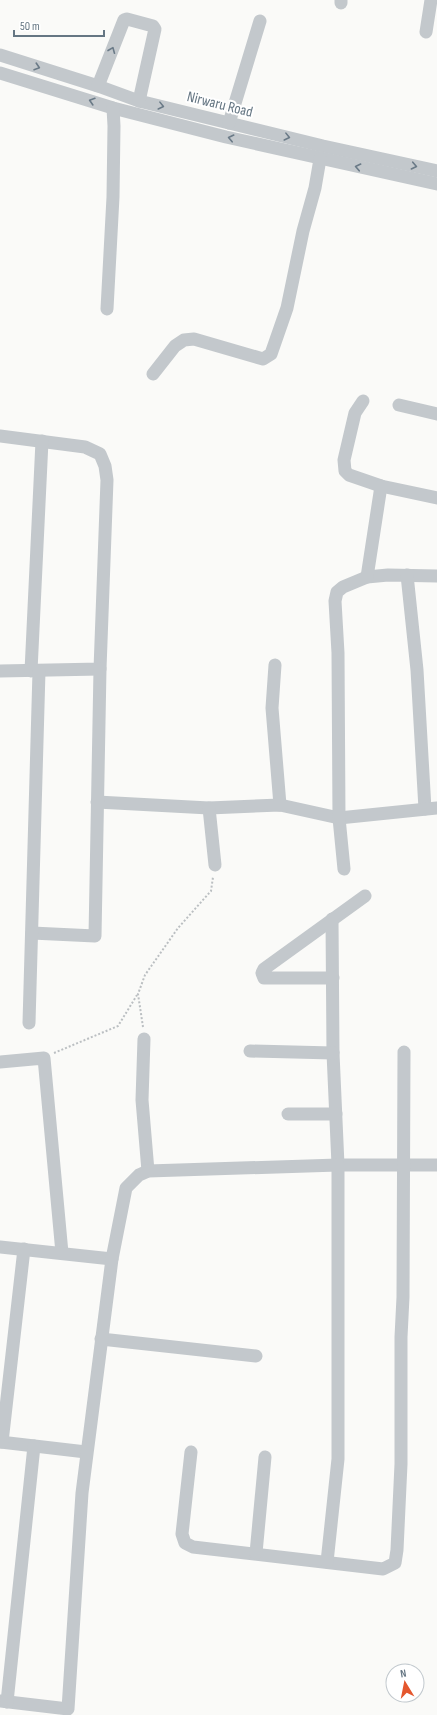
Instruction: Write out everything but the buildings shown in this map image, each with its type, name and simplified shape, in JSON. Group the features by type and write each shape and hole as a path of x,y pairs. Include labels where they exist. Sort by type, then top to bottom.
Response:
{"street":[{"path":"426,32 431,0"},
{"path":"98,86 124,20 127,19 153,26 155,29 139,101"},
{"path":"229,123 260,21"},
{"name":"Nirwaru Road","path":"0,55 98,86 139,101 323,146 437,171"},
{"name":"Nirwaru Road","path":"0,73 113,108 226,137 437,184"},
{"path":"107,309 112,218 113,108"},
{"path":"153,374 175,346 184,340 194,339 263,359 271,354 287,308 303,231 315,188 320,158"},
{"path":"363,401 355,413 344,465 349,475 381,486 437,498"},
{"path":"399,405 437,414"},
{"path":"0,436 85,447 100,454 105,466 107,480 100,669 95,936 32,933"},
{"path":"29,1023 32,933 35,671 42,441"},
{"path":"367,577 381,486"},
{"path":"97,802 209,808 280,805 339,818 431,808 407,575"},
{"path":"344,869 339,818 338,653 335,601 337,592 343,587 367,577 407,575 437,576"},
{"path":"275,666 272,708 280,805"},
{"path":"0,671 100,669"},
{"path":"209,808 215,865"},
{"path":"333,978 264,978 262,973 264,968 365,896"},
{"path":"327,1562 338,1459 338,1165 333,1053 332,920"},
{"path":"144,1039 142,1100 148,1172"},
{"path":"250,1051 333,1053"},
{"path":"190,1452 182,1534 185,1543 193,1547 256,1553 383,1569 395,1563 401,1464 401,1337 405,1165 404,1052"},
{"path":"0,1062 44,1058 62,1253"},
{"path":"288,1114 336,1114"},
{"path":"34,1446 4,1702 68,1712 86,1452 112,1259 126,1188 139,1175 148,1172 338,1165 437,1165"},
{"path":"0,1247 112,1259"},
{"path":"24,1249 1,1442 86,1452"},
{"path":"101,1339 256,1356"},
{"path":"256,1553 265,1457"}],"path":[{"path":"44,1058 118,1026 138,994 145,975 178,928 211,891 215,865"},
{"path":"138,994 144,1039"}]}
